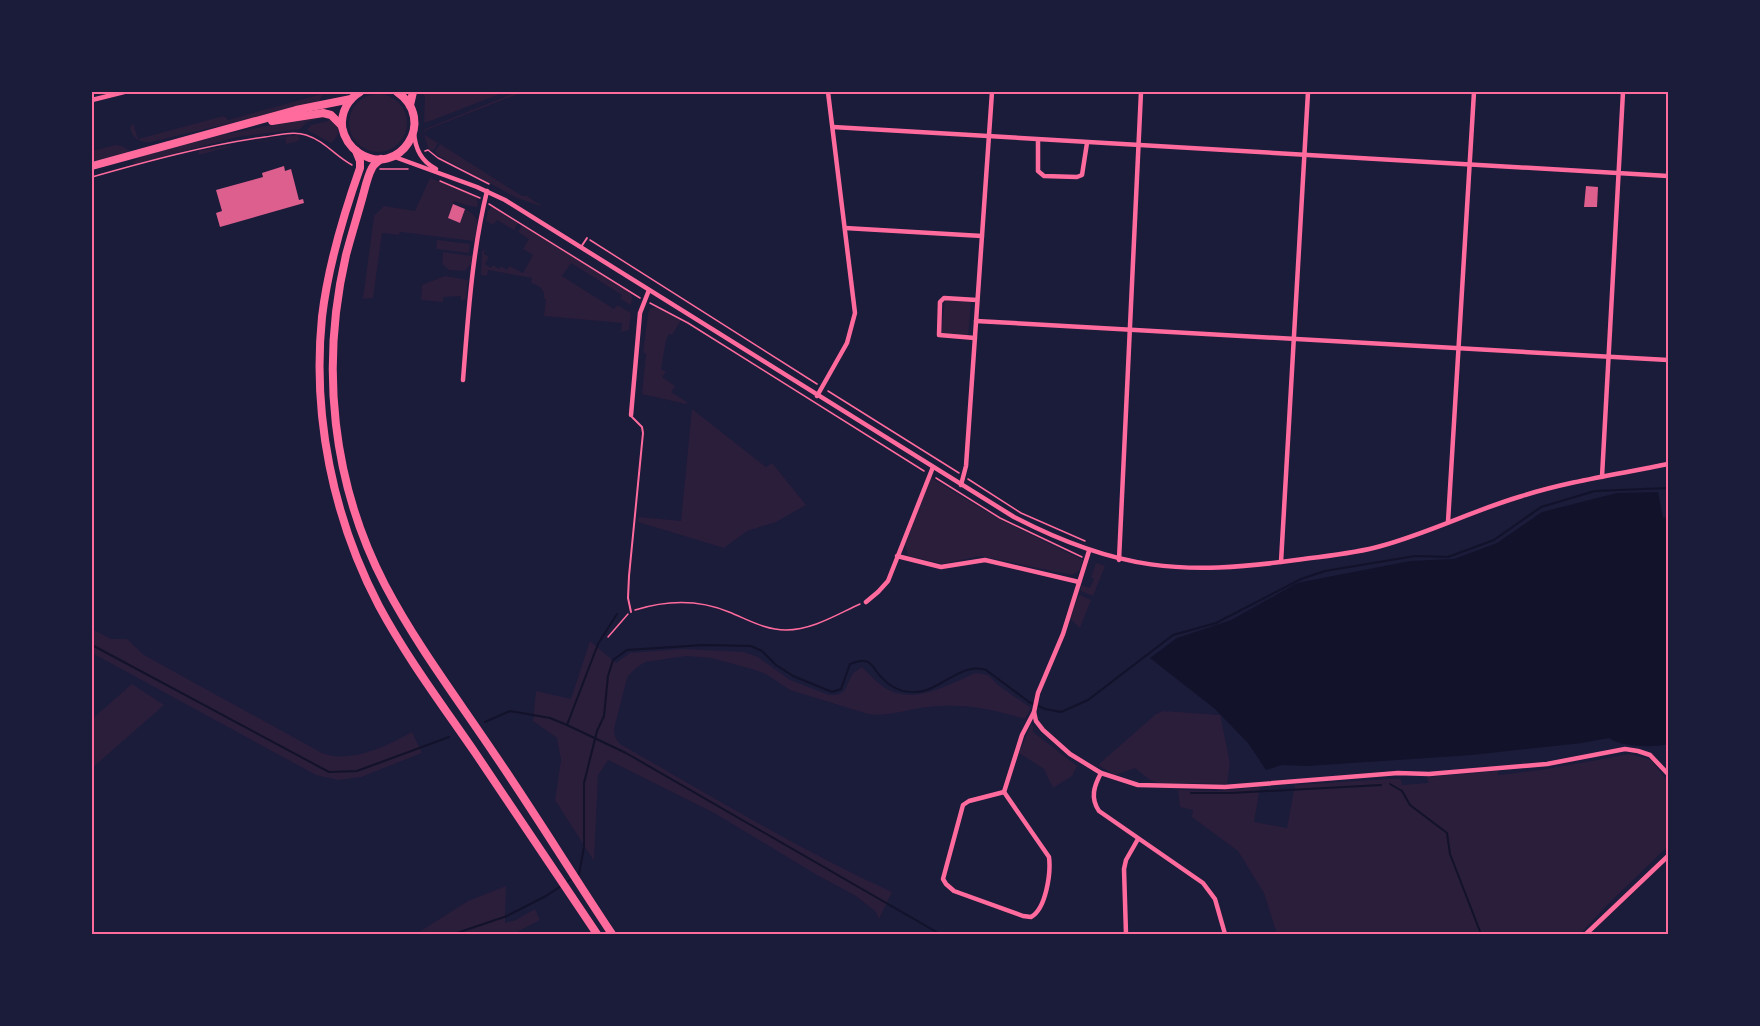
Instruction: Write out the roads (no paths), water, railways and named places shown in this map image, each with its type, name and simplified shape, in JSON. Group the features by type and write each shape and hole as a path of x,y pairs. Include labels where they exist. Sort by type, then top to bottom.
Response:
{"main road":[{"path":"360,92 351,99 343,114 342,126 346,139 356,151 360,168 330,271 321,341 320,386 324,428 338,500 362,569 390,625 597,934"},
{"path":"356,151 366,157 381,159 392,156 406,147 414,131 414,117 410,105 397,92"},
{"path":"410,105 413,92"},
{"path":"92,166 296,110 351,99"},
{"path":"241,126 323,113 332,115 342,126"},
{"path":"381,159 371,170 343,270 332,345 335,423 341,462 351,502 375,564 394,602 532,808 612,934"}],"street":[{"path":"92,100 103,94 124,92"},
{"path":"818,396 847,344 854,320 855,305 828,92"},
{"path":"961,485 966,466 992,92"},
{"path":"1119,560 1141,92"},
{"path":"1281,562 1308,92"},
{"path":"1448,522 1474,92"},
{"path":"1602,477 1623,92"},
{"path":"833,127 1668,176"},
{"path":"414,131 417,148 423,160 457,179"},
{"path":"1038,140 1038,171 1044,176 1077,177 1082,175 1087,143"},
{"path":"392,156 488,191 961,485 1032,526 1089,551 1119,560 1167,568 1197,569 1281,562 1374,548 1524,495 1668,464"},
{"path":"463,380 469,313 488,191"},
{"path":"845,228 982,236"},
{"path":"631,416 637,333 644,300 649,290"},
{"path":"975,338 939,335 940,302 944,298 977,300"},
{"path":"976,321 1668,360"},
{"path":"866,602 886,585 933,467"},
{"path":"1004,792 1022,735 1034,712 1037,697 1063,634 1089,551"},
{"path":"897,556 940,567 985,560 1079,582"},
{"path":"1034,712 1036,721 1048,736 1070,754 1101,773 1138,785 1225,787 1547,764 1631,749 1655,758 1668,774"},
{"path":"1101,773 1093,794 1096,807 1106,818 1203,883 1215,899 1226,934"},
{"path":"1004,792 1049,857 1043,904 1031,917 954,891 944,879 963,805 969,801 1004,792"},
{"path":"1126,934 1124,869 1126,860 1138,839"},
{"path":"1586,934 1668,856"},
{"path":"1592,929 1597,934"}],"lane":[{"path":"581,247 586,238"},
{"path":"631,416 642,427 644,433 629,571 628,598 631,612"}],"waterway":[{"path":"577,875 584,847 584,783 597,731 604,716 608,676 613,660 627,650 703,645 751,646 762,651 776,665 793,676 832,692 841,689 850,664 859,661 868,662 884,680 893,686 902,691 912,692 931,688 958,674 976,668 986,670 1029,702 1045,709 1061,712 1088,700 1173,635 1216,623 1301,579 1325,571 1415,556 1448,557 1494,540 1541,507 1595,491 1668,488"},
{"path":"567,725 598,644 617,614"},
{"path":"92,645 329,772 357,771 449,737"},
{"path":"485,722 510,711 550,718 567,725 626,753 940,934"},
{"path":"1390,784 1402,791 1410,805 1447,833 1450,854 1481,934"},
{"path":"1191,793 1381,785"},
{"path":"454,934 507,916 546,896 573,878"}]}
